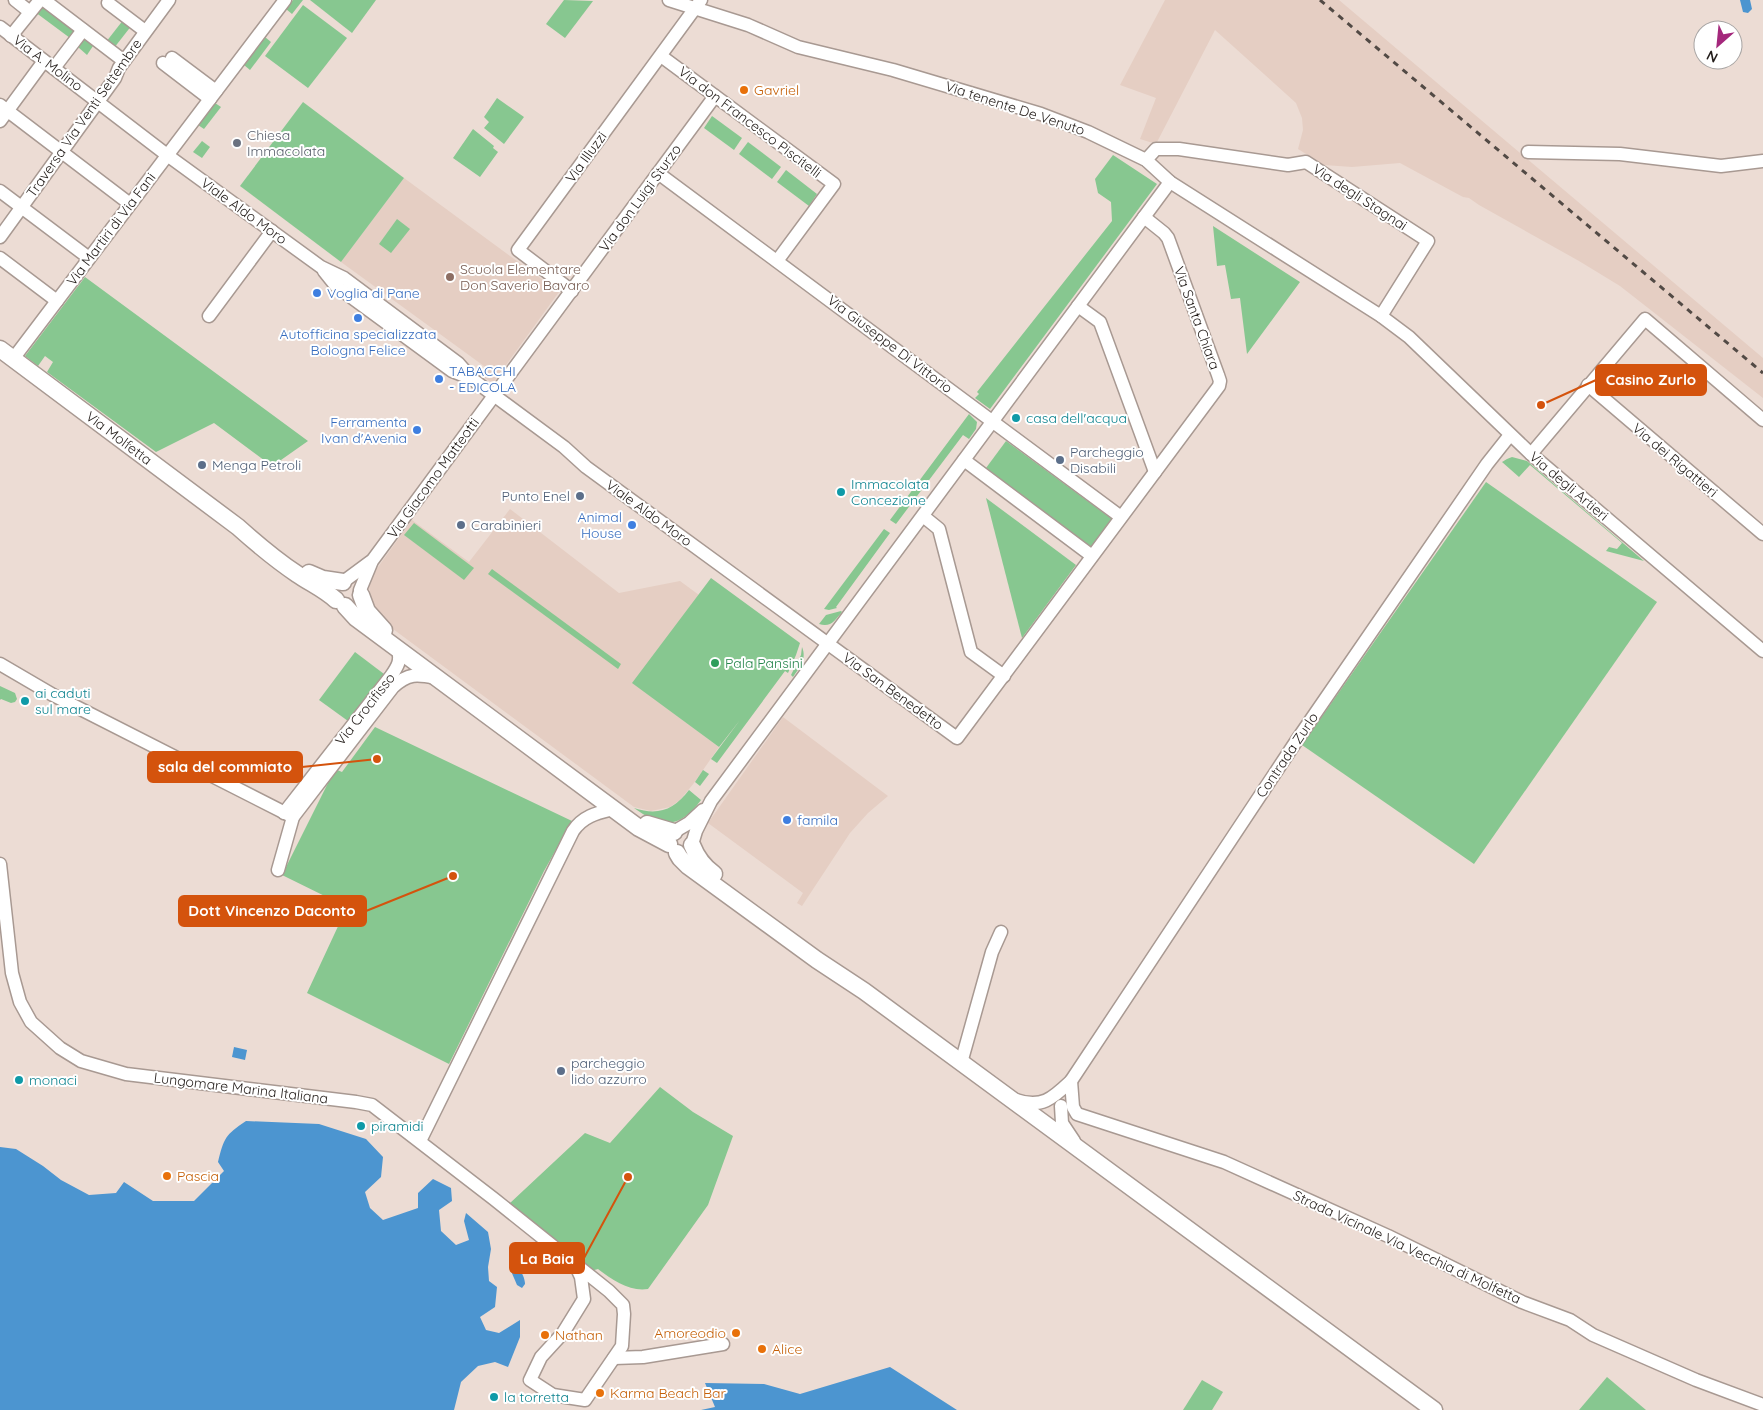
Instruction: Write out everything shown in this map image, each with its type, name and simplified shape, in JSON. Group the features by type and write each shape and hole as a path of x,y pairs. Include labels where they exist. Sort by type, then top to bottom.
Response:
{"main road":[{"name":"Via Molfetta","path":"6,354 238,527"},
{"path":"238,527 265,542 310,574 322,579 351,582 358,586 368,611 384,630 641,820 674,840 680,858 688,866 816,960 864,991 1434,1410"},
{"path":"238,527 282,563 328,592 356,618 645,832 674,840"},
{"path":"340,603 335,591 337,586 343,582"},
{"path":"340,603 353,606 357,603 360,592"},
{"path":"674,840 686,831 692,837 692,843 705,868 822,955 864,991"}],"street":[{"path":"15,0 30,12"},
{"path":"12,36 40,0"},
{"path":"44,0 124,61"},
{"name":"Traversa Via Venti Settembre","path":"0,237 98,102 115,78 119,68 168,0"},
{"name":"Via Martiri di Via Fani","path":"6,354 57,301 285,0"},
{"name":"Via tenente De Venuto","path":"669,0 698,4 798,47 901,72 1041,114 1088,132 1146,160 1170,182 1381,316"},
{"path":"108,3 146,31"},
{"name":"Via Illuzzi","path":"572,291 518,250 698,4"},
{"name":"Via A. Molino","path":"0,27 167,155"},
{"path":"84,30 2,112 62,152 130,204"},
{"name":"Via don Francesco Piscitelli","path":"661,56 834,184 777,261"},
{"path":"168,61 213,95"},
{"name":"Via don Luigi Sturzo","path":"494,396 715,96"},
{"name":"Via degli Stagnai","path":"1146,160 1156,149 1179,150 1288,165 1306,162 1428,240 1381,316"},
{"path":"1528,152 1620,154 1721,166 1763,161"},
{"name":"Viale Aldo Moro","path":"167,155 320,267 336,286 452,371 472,379 564,447 586,467 828,644"},
{"name":"Via Giuseppe Di Vittorio","path":"658,173 1121,517"},
{"path":"674,840 711,801 1170,182"},
{"path":"0,191 89,258"},
{"name":"Via Santa Chiara","path":"1144,217 1168,238 1220,381 1155,472"},
{"path":"208,316 272,231"},
{"path":"0,258 57,301"},
{"path":"923,516 939,529 971,652 1004,676 1155,472 1100,322 1078,306"},
{"name":"Via degli Artieri","path":"1381,316 1409,337 1531,454 1763,651"},
{"path":"1531,454 1645,319 1763,420"},
{"name":"Via dei Rigattieri","path":"1588,386 1763,534"},
{"name":"Via Giacomo Matteotti","path":"360,592 372,561 494,396"},
{"name":"Contrada Zurlo","path":"1058,1102 1297,740 1487,464 1510,435"},
{"path":"964,460 1092,556"},
{"name":"Via Giacomo Matteotti","path":"343,582 372,561"},
{"name":"Via San Benedetto","path":"828,644 957,738 1004,676"},
{"name":"Via Crocifisso","path":"288,815 399,665 398,649"},
{"path":"2,667 288,815 278,870"},
{"name":"Via Crocifisso","path":"288,815 399,682 406,677 414,675 436,678"},
{"path":"692,843 711,801"},
{"path":"420,1141 573,831 588,816 613,809"},
{"name":"Lungomare Marina Italiana","path":"0,864 12,972 20,1002 31,1022 60,1048 81,1061 126,1074 368,1104 376,1107 420,1141 575,1264 609,1291 622,1305 624,1320 622,1346 585,1400 553,1395 530,1380 541,1357 562,1333 584,1299 581,1277 575,1264"},
{"path":"961,1063 992,952 1001,932"},
{"name":"Strada Vicinale Via Vecchia di Molfetta","path":"1071,1081 1071,1097 1077,1114 1224,1162 1388,1236 1522,1302 1570,1320 1593,1335 1696,1380 1763,1405"},
{"path":"1007,1097 1030,1104 1046,1101 1058,1102"},
{"path":"1043,1123 1045,1112 1058,1102"},
{"path":"1058,1102 1063,1127 1087,1156"},
{"path":"614,1358 643,1357 723,1344"}],"shaded area":[{"path":"1165,0 1339,0 1763,358 1763,398 1620,286 1469,198 1463,197 1400,163 1352,167 1324,165 1298,149 1303,130 1302,118 1296,103 1215,30 1156,144 1140,139 1156,98 1120,85"},
{"name":"Scuola Elementare Don Saverio Bavaro","path":"404,178 559,292 493,383 483,377 488,369 341,262"},
{"path":"510,509 619,593 680,581 699,595 633,683 719,747 694,783 680,800 670,807 651,811 634,807 393,629 374,609 369,588 373,574 412,520 469,562"},
{"path":"783,717 888,796 868,813 850,833 802,906 797,903 803,893 708,823"}],"green space":[{"path":"293,0 303,0 292,14 286,9"},
{"path":"310,0 376,0 352,33"},
{"path":"564,0 593,1 565,38 546,24"},
{"path":"41,4 76,30 70,38 35,12"},
{"path":"303,5 347,38 308,88 265,56"},
{"path":"124,19 132,25 114,48 106,42"},
{"path":"265,37 271,42 250,70 244,65"},
{"path":"84,39 93,46 87,55 78,47"},
{"path":"497,98 524,117 504,144 484,128 489,122 484,117"},
{"path":"303,102 404,178 341,262 240,186"},
{"path":"215,103 221,107 204,129 198,125"},
{"path":"712,116 742,138 734,150 704,128"},
{"path":"473,129 494,146 493,148 498,152 480,177 453,158"},
{"path":"202,141 210,147 202,158 193,152"},
{"path":"748,142 781,167 772,179 739,154"},
{"path":"1113,155 1157,184 990,409 975,398 979,394 977,392 1112,221 1111,202 1098,193 1095,179"},
{"path":"786,170 817,194 809,206 777,182"},
{"path":"397,219 410,229 391,253 379,244"},
{"path":"1213,226 1300,282 1247,354 1240,298 1231,299 1225,265 1217,266"},
{"path":"85,277 308,441 281,460 282,463 276,469 214,423 156,452 47,372 53,362 45,356 38,366 25,356"},
{"path":"969,414 977,422 976,429 969,439 963,435 896,524 890,520"},
{"path":"1006,441 1112,519 1091,548 986,468"},
{"path":"1512,457 1527,461 1644,561 1606,551 1609,547 1617,549 1622,543 1530,465 1519,477 1502,462"},
{"path":"1486,482 1657,602 1474,864 1302,745"},
{"path":"986,498 1076,565 1022,638"},
{"path":"414,523 474,568 464,580 404,535"},
{"path":"884,529 890,533 837,608 824,609"},
{"path":"492,569 621,664 618,669 488,574"},
{"name":"Pala Pansini","path":"711,578 800,643 788,673 785,671 717,763 711,759 740,720 719,747 632,683"},
{"path":"841,611 830,624 819,624 826,615"},
{"path":"802,647 803,659 793,677 791,675 801,655"},
{"path":"355,652 384,674 348,721 319,700"},
{"path":"0,686 15,693 17,699 15,702 11,703 0,700"},
{"path":"375,727 572,821 544,871 449,1064 307,993 347,907 282,875 335,769 342,772"},
{"path":"703,770 709,774 700,786 695,782"},
{"path":"689,790 701,800 686,816 678,821 662,822 644,815 634,808 651,811 665,809 671,807"},
{"path":"660,1087 693,1112 733,1136 708,1205 648,1289 635,1289 609,1277 598,1269 591,1271 509,1204 585,1133 610,1143"},
{"path":"1607,1377 1646,1410 1579,1410"},
{"path":"1202,1380 1223,1392 1212,1410 1183,1410"}],"water":[{"path":"1740,0 1750,0 1752,9 1748,13 1743,12"},
{"path":"234,1047 247,1050 245,1060 232,1057"},
{"path":"246,1121 319,1124 366,1139 383,1157 381,1177 365,1192 370,1208 383,1220 418,1208 418,1193 433,1179 451,1188 452,1201 439,1210 441,1231 456,1245 469,1240 464,1221 466,1213 488,1232 491,1249 488,1267 489,1281 497,1287 495,1307 480,1317 486,1330 499,1333 520,1320 520,1337 508,1367 495,1362 478,1366 461,1382 454,1410 0,1410 0,1147 16,1149 61,1180 89,1195 116,1193 124,1182 153,1201 194,1201 224,1171 218,1162 224,1142 229,1134"},
{"path":"515,1266 523,1277 525,1284 522,1288 517,1285 511,1271"},
{"path":"890,1367 957,1410 701,1410 715,1407 705,1383 764,1384 800,1394"}],"railway":[{"path":"1320,0 1763,373"}],"place":[{"name":"Gavriel","path":"744,90"},
{"name":"Chiesa Immacolata","path":"237,143"},
{"name":"Scuola Elementare Don Saverio Bavaro","path":"450,277"},
{"name":"Voglia di Pane","path":"317,293"},
{"name":"Autofficina specializzata Bologna Felice","path":"358,318"},
{"name":"TABACCHI - EDICOLA","path":"439,379"},
{"name":"Casino Zurlo","path":"1541,405"},
{"name":"casa dell'acqua","path":"1016,418"},
{"name":"Ferramenta Ivan d'Avenia","path":"417,430"},
{"name":"Parcheggio Disabili","path":"1060,460"},
{"name":"Menga Petroli","path":"202,465"},
{"name":"Immacolata Concezione","path":"841,492"},
{"name":"Punto Enel","path":"580,496"},
{"name":"Carabinieri","path":"461,525"},
{"name":"Animal House","path":"632,525"},
{"name":"Pala Pansini","path":"715,663"},
{"name":"ai caduti sul mare","path":"25,701"},
{"name":"sala del commiato","path":"377,759"},
{"name":"famila","path":"787,820"},
{"name":"Dott Vincenzo Daconto","path":"453,876"},
{"name":"parcheggio lido azzurro","path":"561,1071"},
{"name":"monaci","path":"19,1080"},
{"name":"piramidi","path":"361,1126"},
{"name":"Pascia","path":"167,1176"},
{"name":"La Baia","path":"628,1177"},
{"name":"Amoreodio","path":"736,1333"},
{"name":"Nathan","path":"545,1335"},
{"name":"Alice","path":"762,1349"},
{"name":"Karma Beach Bar","path":"600,1393"},
{"name":"la torretta","path":"494,1397"}]}
